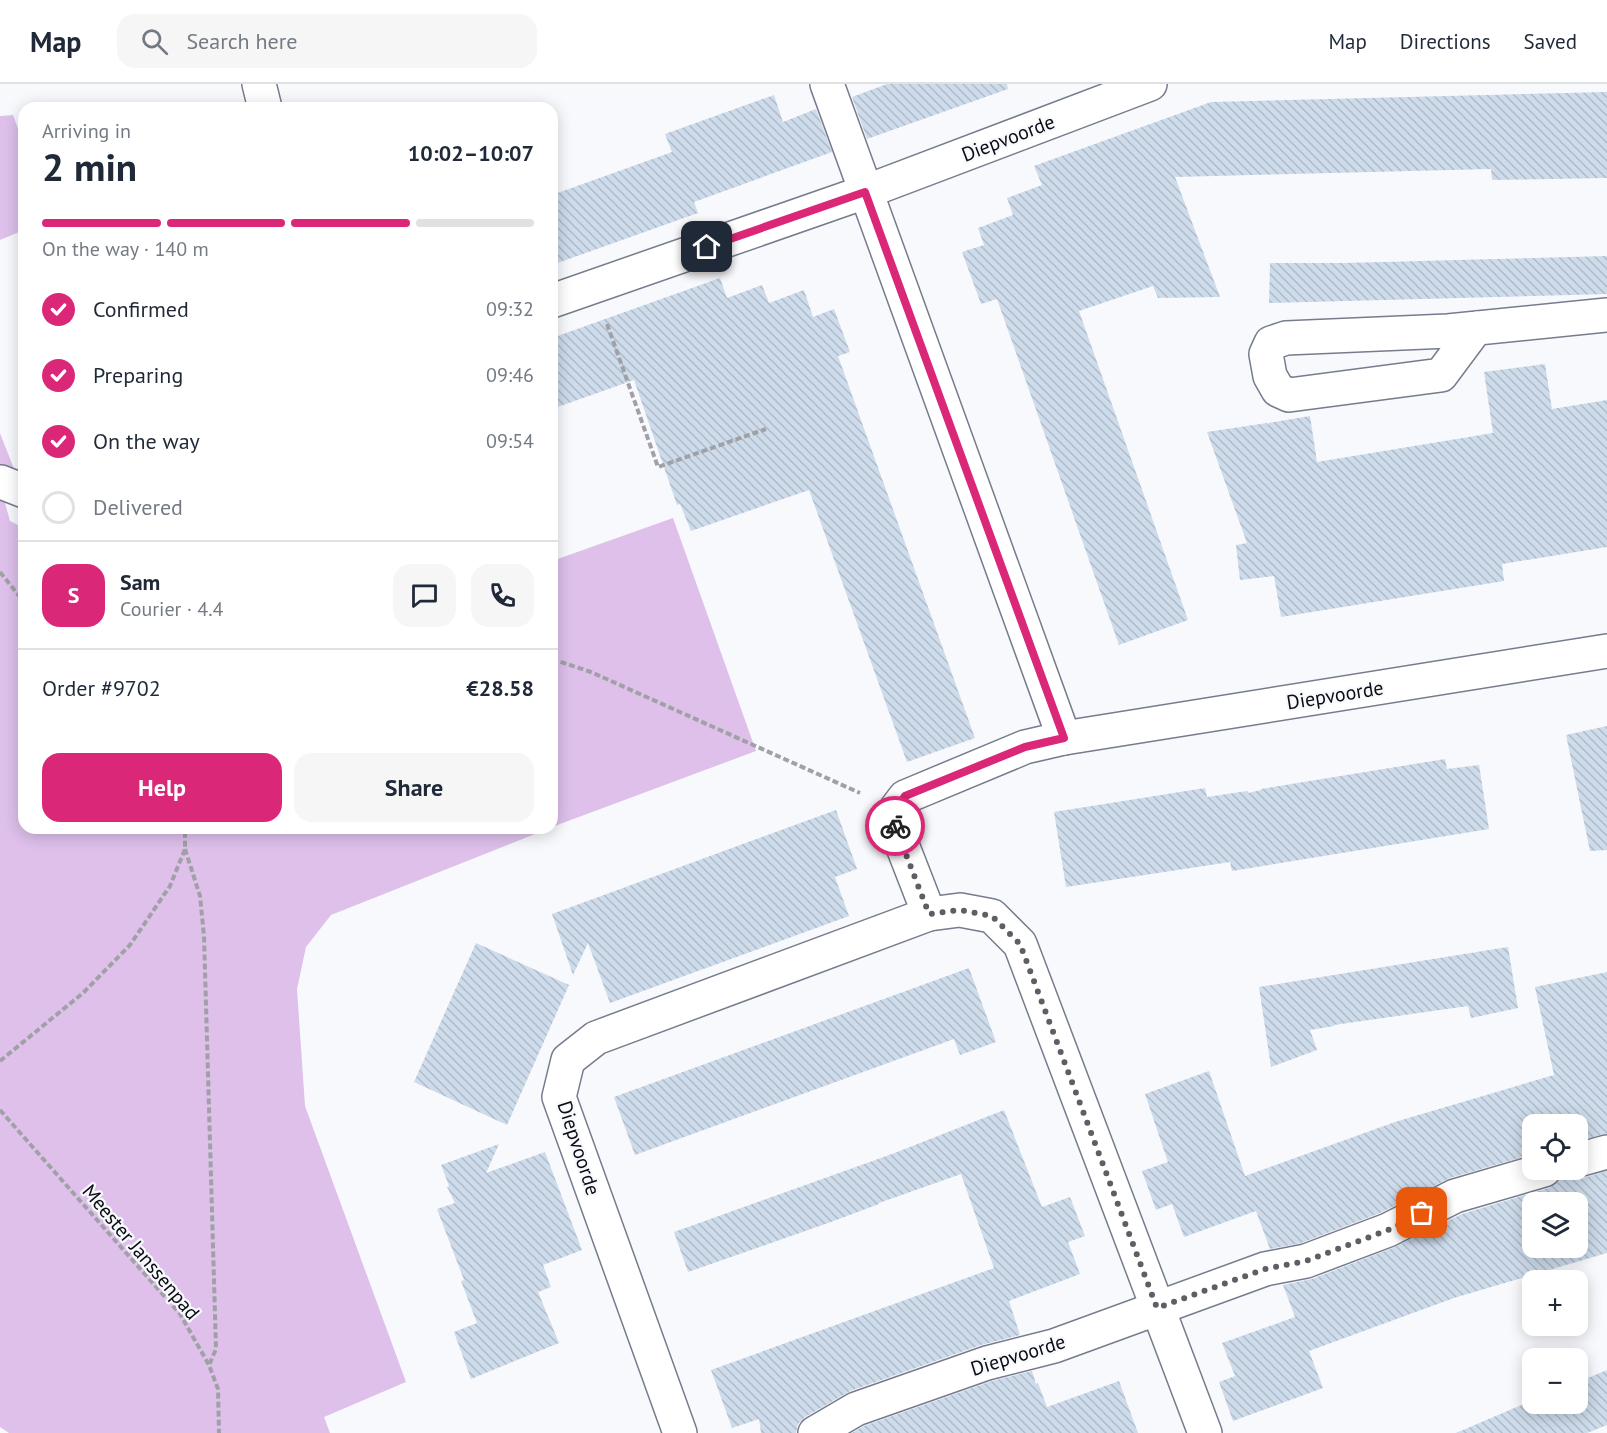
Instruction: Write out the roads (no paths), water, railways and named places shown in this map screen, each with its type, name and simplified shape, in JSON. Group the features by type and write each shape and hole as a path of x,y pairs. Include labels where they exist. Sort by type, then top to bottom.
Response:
{"street":[{"path":"259,84 264,102"},
{"path":"826,84 1064,738"},
{"name":"Diepvoorde","path":"558,299 865,192 1150,84"},
{"path":"1476,328 1441,375 1313,393 1289,395 1278,390 1270,376 1266,354 1271,343 1286,338 1448,331 1476,328 1607,315"},
{"name":"Diepvoorde","path":"929,914 894,824 896,809 905,796 1025,747 1064,738 1607,651"},
{"name":"Diepvoorde","path":"680,1433 559,1097 568,1060 596,1038 929,914 960,910 992,916 1020,944 1205,1433"},
{"path":"1588,1157 1607,1152"},
{"name":"Diepvoorde","path":"814,1433 856,1409 987,1363 1054,1346 1265,1269 1306,1261 1388,1230 1455,1196 1522,1176"}]}
